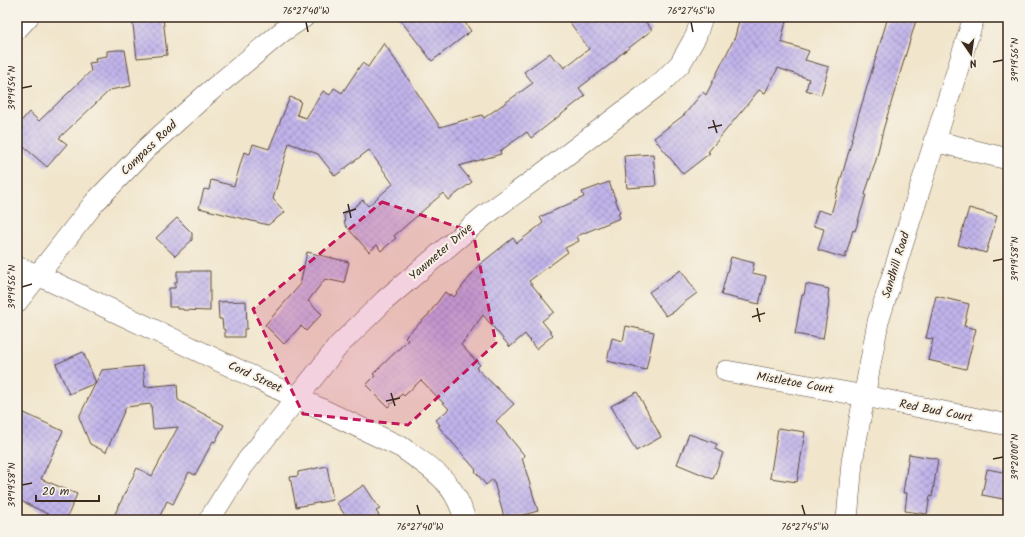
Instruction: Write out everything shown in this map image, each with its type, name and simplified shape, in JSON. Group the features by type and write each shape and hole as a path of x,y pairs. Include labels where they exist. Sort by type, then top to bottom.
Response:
{"street":[{"path":"17,29 28,17"},
{"name":"Compass Road","path":"17,302 95,202 148,147 208,93 283,31 304,17"},
{"name":"Yawmeter Drive","path":"209,520 243,466 339,345 397,290 484,216 546,172 661,83 680,64 696,36 702,17"},
{"name":"Sandhill Road","path":"847,520 852,462 878,322 974,17"},
{"path":"934,141 1008,159"},
{"name":"Cord Street","path":"17,267 38,275 401,447 435,471 452,489 462,507 465,520"},
{"name":"Mistletoe Court","path":"726,371 865,396"},
{"name":"Red Bud Court","path":"865,396 1008,425"}],"highlighted area":[{"path":"382,202 473,232 496,343 408,425 303,414 253,309"}],"building":[{"path":"132,17 163,17 167,55 137,58"},
{"path":"398,17 461,17 471,31 432,61"},
{"path":"566,17 642,17 652,30 579,88 585,96 531,138 527,132 500,151 501,154 459,166 472,182 448,200 443,193 394,236 396,238 381,251 377,245 369,252 345,225 344,215 363,200 368,206 393,184 369,150 335,176 318,154 289,143 273,199 285,212 268,225 199,208 204,189 209,190 211,180 234,186 244,152 250,154 253,144 269,149 290,97 301,101 297,115 306,118 323,91 330,95 334,88 342,93 362,63 368,67 384,43 440,127 482,115 484,118 533,83 524,72 550,53 564,68 589,49"},
{"path":"740,17 787,17 781,42 809,51 805,60 829,67 821,95 806,90 809,79 778,68 765,93 759,90 708,152 710,153 683,174 654,138 684,115 703,92 706,95 735,37"},
{"path":"888,17 917,17 883,130 876,160 865,194 866,195 855,231 853,230 845,258 818,250 824,229 813,226 818,210 831,214 851,140"},
{"path":"125,50 131,86 110,90 59,138 67,144 47,167 17,141 17,126 29,112 39,121 91,71 89,63 96,62 95,58 107,56 107,51"},
{"path":"653,154 656,186 627,188 624,156"},
{"path":"609,182 620,212 618,213 620,218 577,236 579,241 565,248 568,252 529,281 554,312 542,321 553,335 536,349 525,334 510,347 483,315 461,345 480,365 476,368 514,404 496,421 525,456 522,458 538,511 505,520 493,479 486,485 475,471 476,470 438,426 440,425 436,420 449,409 421,380 404,396 402,394 388,407 366,385 375,376 373,374 408,340 405,337 428,315 445,292 454,297 479,265 513,238 517,243 543,223 540,217 584,197 582,192"},
{"path":"969,208 997,216 986,253 958,245"},
{"path":"177,218 192,233 192,240 175,256 156,238"},
{"path":"307,252 349,262 344,283 325,279 308,301 322,314 306,331 301,326 284,344 265,325 300,285"},
{"path":"731,257 754,263 752,273 766,276 759,304 721,295"},
{"path":"681,270 697,293 675,311 666,316 649,292"},
{"path":"177,271 210,271 210,311 183,310 177,309 177,307 169,307 169,288 175,288 175,282 177,282"},
{"path":"806,284 829,289 829,303 823,339 795,334 802,295 804,295"},
{"path":"936,296 969,304 964,326 976,329 966,369 928,360 933,339 926,338"},
{"path":"246,301 247,329 244,329 244,337 225,337 222,319 219,319 218,302"},
{"path":"626,326 654,332 646,370 607,361 612,338 623,341"},
{"path":"83,352 96,383 69,394 56,364"},
{"path":"143,366 145,387 177,384 178,400 224,425 215,442 213,441 195,475 189,472 173,504 167,501 158,520 112,520 137,468 152,476 178,427 153,429 151,404 126,407 106,452 90,444 79,417 102,370"},
{"path":"637,392 661,437 636,451 611,406"},
{"path":"22,412 63,431 41,479 77,494 66,520 60,520 17,499 17,424"},
{"path":"778,428 805,432 797,482 770,478"},
{"path":"689,434 717,444 715,449 723,453 713,479 677,464"},
{"path":"909,454 938,459 932,497 930,496 927,514 905,511 907,493 903,493"},
{"path":"327,466 333,500 296,507 290,477 298,476 298,472"},
{"path":"987,469 1008,473 1008,500 982,495"},
{"path":"364,485 380,509 376,511 382,520 348,520 337,503"}]}
